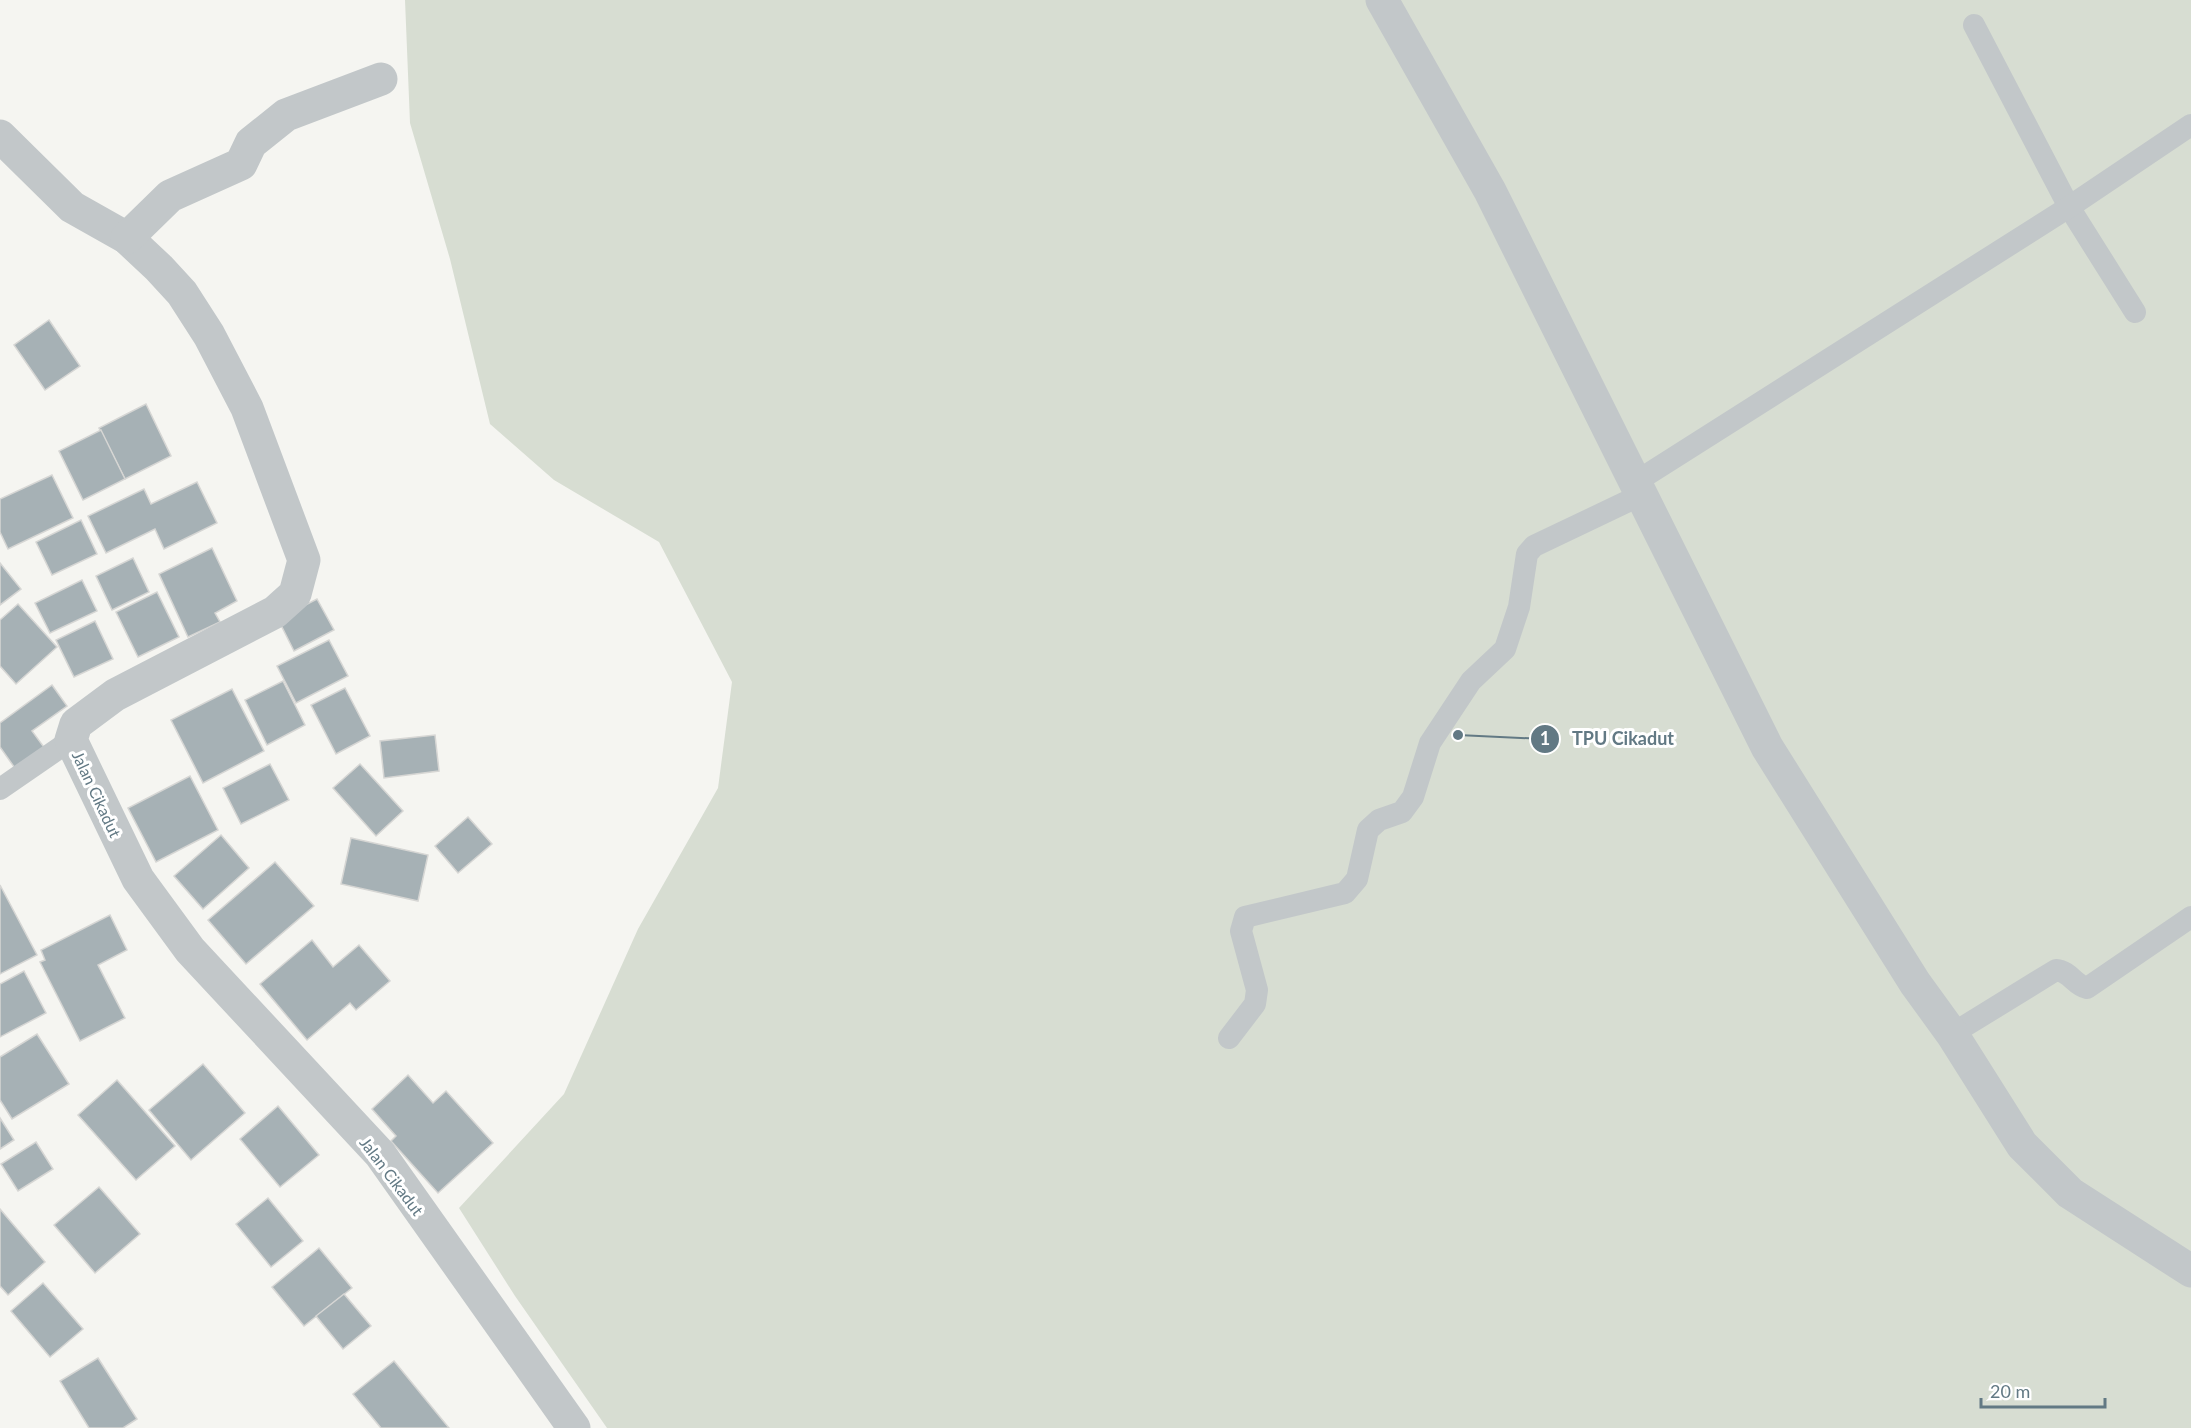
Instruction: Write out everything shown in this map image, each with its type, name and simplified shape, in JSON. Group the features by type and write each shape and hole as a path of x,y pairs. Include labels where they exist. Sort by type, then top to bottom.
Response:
{"street":[{"path":"1382,0 1490,191 1767,747 1916,983 1952,1034 2022,1144 2070,1193 2191,1271"},
{"path":"127,238 170,196 240,164 251,143 286,115 381,79"},
{"name":"Jalan Cikadut","path":"0,136 72,207 127,238 182,293 209,335 247,408 304,560 295,594 275,612 115,694 76,724 71,740 138,879 190,951 380,1154 574,1428"}],"lane":[{"path":"1974,25 2069,207 2134,312"},
{"path":"1229,1038 1255,1004 1257,990 1241,931 1245,917 1345,893 1357,879 1368,830 1379,820 1402,812 1413,797 1430,743 1471,681 1505,649 1519,607 1527,554 1534,546 1637,489 2191,125"},
{"path":"0,789 71,740"},
{"path":"1952,1034 2056,970 2066,973 2080,987 2087,988 2191,917"}],"shaded area":[{"path":"405,0 2191,0 2191,1428 607,1428 515,1296 459,1208 564,1094 638,929 718,788 732,682 659,542 554,480 490,424 450,259 410,123"}],"building":[{"path":"49,320 80,366 45,390 14,345"},
{"path":"146,404 171,456 125,479 99,428"},
{"path":"101,430 125,479 83,500 59,451"},
{"path":"52,475 73,518 8,549 0,532 0,499"},
{"path":"197,482 217,523 164,549 155,529 106,553 88,516 144,489 151,504"},
{"path":"81,520 97,554 52,575 36,542"},
{"path":"212,548 237,601 215,613 220,622 188,637 159,574"},
{"path":"133,558 149,592 112,610 96,576"},
{"path":"0,563 21,589 0,605"},
{"path":"82,580 97,611 50,633 35,603"},
{"path":"157,592 179,637 138,657 116,612"},
{"path":"317,599 334,630 294,651 278,619"},
{"path":"18,604 57,647 16,684 0,666 0,620"},
{"path":"95,621 113,659 74,677 56,640"},
{"path":"329,640 348,676 296,703 277,666"},
{"path":"283,681 305,725 267,745 245,700"},
{"path":"52,685 67,706 32,731 46,750 17,771 0,747 0,723"},
{"path":"345,688 370,736 336,754 311,705"},
{"path":"232,689 264,751 203,783 171,720"},
{"path":"435,735 439,771 384,778 380,741"},
{"path":"270,764 289,800 241,824 223,788"},
{"path":"360,764 403,811 376,836 333,788"},
{"path":"190,776 218,830 156,862 128,808"},
{"path":"468,817 492,844 458,873 435,846"},
{"path":"221,835 249,868 203,909 174,876"},
{"path":"351,838 428,855 418,901 341,884"},
{"path":"275,862 314,906 246,964 208,920"},
{"path":"0,885 37,955 0,974"},
{"path":"110,915 127,950 98,965 125,1018 80,1041 40,962 45,960 41,950"},
{"path":"312,940 333,967 359,945 390,981 356,1010 350,1003 307,1040 260,984"},
{"path":"24,971 46,1013 0,1037 0,984"},
{"path":"37,1034 69,1084 12,1119 0,1100 0,1057"},
{"path":"203,1064 245,1113 191,1160 149,1110"},
{"path":"408,1075 433,1103 446,1091 493,1143 438,1193 391,1141 396,1136 372,1109"},
{"path":"117,1080 175,1146 136,1180 78,1115"},
{"path":"278,1106 319,1155 280,1187 240,1139"},
{"path":"0,1118 14,1140 0,1149"},
{"path":"36,1142 53,1169 18,1191 1,1164"},
{"path":"99,1187 140,1234 95,1273 54,1225"},
{"path":"268,1198 303,1241 271,1267 236,1224"},
{"path":"0,1209 45,1262 8,1295 0,1286"},
{"path":"319,1248 352,1288 304,1326 272,1287"},
{"path":"43,1283 83,1329 50,1357 11,1311"},
{"path":"344,1294 371,1326 343,1349 316,1316"},
{"path":"98,1358 137,1419 123,1428 89,1428 60,1381"},
{"path":"394,1361 449,1428 381,1428 353,1394"}],"place":[{"name":"TPU Cikadut","path":"1458,735"}]}
